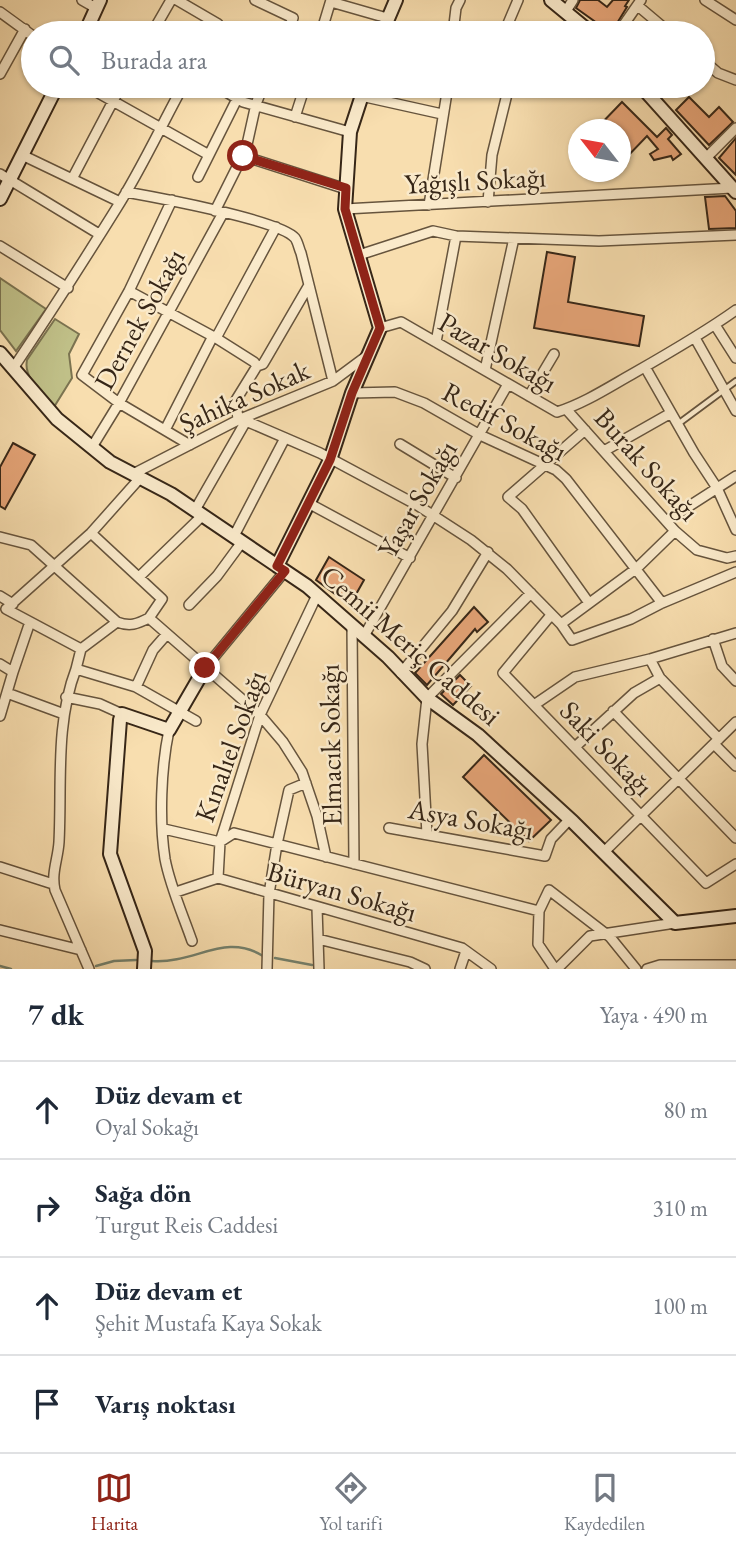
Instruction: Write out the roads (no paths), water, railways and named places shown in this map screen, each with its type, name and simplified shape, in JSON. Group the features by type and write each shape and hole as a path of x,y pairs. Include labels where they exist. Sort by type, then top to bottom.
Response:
{"street":[{"path":"82,0 98,4 90,21"},
{"path":"159,21 171,0"},
{"path":"255,0 293,18 292,21"},
{"path":"386,21 396,0"},
{"path":"454,21 460,0"},
{"path":"509,21 518,0"},
{"path":"551,0 570,6 582,21"},
{"path":"705,0 736,20"},
{"path":"182,1 213,21"},
{"path":"326,21 331,1 387,18"},
{"path":"626,21 639,3 658,21"},
{"path":"0,12 21,27"},
{"path":"0,74 21,35"},
{"path":"715,70 736,80"},
{"path":"0,199 5,177 22,155 51,98"},
{"path":"106,98 209,155"},
{"path":"72,179 114,98"},
{"path":"14,367 68,288 120,202 176,98"},
{"name":"Dernek Sokağı","path":"92,447 169,312 219,212 243,156 258,98"},
{"path":"295,117 301,98"},
{"path":"192,941 166,860 164,752 169,730 205,668 281,568 330,460 352,393 380,328 345,209 349,132 361,98"},
{"path":"387,98 442,114"},
{"path":"429,205 445,98"},
{"path":"488,202 492,155 506,98"},
{"path":"651,98 734,190"},
{"path":"198,177 237,99 349,132"},
{"path":"706,158 736,128"},
{"path":"22,155 120,202"},
{"path":"243,156 346,188"},
{"path":"5,177 99,234"},
{"name":"Yağışlı Sokağı","path":"345,209 734,190"},
{"path":"126,192 276,227 295,238 333,381"},
{"path":"172,201 129,291 82,375 119,403 190,445"},
{"path":"165,430 276,227"},
{"path":"359,255 433,231 456,236 600,241 736,235"},
{"path":"436,342 456,236"},
{"path":"485,370 514,238"},
{"path":"0,246 68,288"},
{"path":"139,577 199,512 242,421 236,400 257,366 267,359 309,285"},
{"path":"129,291 214,337 257,366"},
{"name":"Pazar Sokağı","path":"380,328 401,322 557,412 577,405 645,367 736,310"},
{"path":"715,325 736,358"},
{"path":"695,338 736,411"},
{"path":"0,342 14,367"},
{"path":"0,352 14,367"},
{"name":"Şahika Sokak","path":"137,476 190,445 333,381 369,354"},
{"path":"529,396 554,354"},
{"name":"Cemii Meriç Caddesi","path":"14,367 57,419 110,462 199,512 317,595 388,657 427,698 478,735 570,819 675,923"},
{"path":"645,367 677,425 717,488 736,528"},
{"name":"Yaşar Sokağı","path":"364,636 508,384"},
{"name":"Redif Sokağı","path":"352,393 395,392 424,403 480,435 556,470 637,568 662,603"},
{"name":"Burak Sokağı","path":"566,409 675,531 698,550 727,558 736,556"},
{"path":"604,451 671,413"},
{"path":"242,421 320,453 417,505 488,552 561,624 572,640 631,619 736,572"},
{"path":"585,430 508,497 522,509 589,603"},
{"path":"189,605 217,576 238,539 285,438"},
{"path":"400,444 456,478"},
{"path":"9,606 91,533 137,476"},
{"path":"666,520 736,476"},
{"path":"310,504 410,558"},
{"path":"561,624 637,568 675,531"},
{"path":"0,537 31,545 117,622 126,626 135,625 149,618 162,599 91,533"},
{"path":"401,673 452,611 488,552"},
{"path":"426,834 422,744 427,698 531,593"},
{"name":"Kınalıel Sokağı","path":"218,878 220,842 260,715 317,595"},
{"path":"0,596 30,622 81,649"},
{"name":"Saki Sokağı","path":"551,615 503,673 706,883 736,864"},
{"path":"149,618 260,715 283,742 302,772 317,816 326,857"},
{"path":"0,716 30,622"},
{"path":"89,969 52,877 58,846 64,714 66,697 81,649 117,622"},
{"name":"Elmacık Sokağı","path":"352,625 354,864"},
{"path":"136,687 153,650 167,634"},
{"path":"534,705 575,677 736,634"},
{"path":"713,639 722,666 736,681"},
{"path":"650,659 660,678 736,766"},
{"path":"0,664 13,672"},
{"path":"76,669 136,687 196,721"},
{"path":"575,747 634,693 660,678"},
{"path":"7,693 64,714"},
{"path":"66,697 100,704 122,715 169,730"},
{"path":"612,711 736,838"},
{"path":"122,715 110,854 145,951 144,969"},
{"path":"604,852 736,722"},
{"path":"267,969 269,894 277,844 289,790 306,783"},
{"name":"Asya Sokağı","path":"389,828 545,856 551,839 570,819"},
{"path":"164,829 220,842 234,833 539,911"},
{"path":"0,867 53,884"},
{"path":"176,892 218,878"},
{"name":"Büryan Sokağı","path":"218,878 461,948 491,969"},
{"path":"635,969 605,933 549,890 539,911 538,944 556,969 590,936 605,933 675,923 736,916"},
{"path":"317,908 319,969"},
{"path":"0,930 81,950"},
{"path":"318,939 410,962 425,969"},
{"path":"460,969 466,951"},
{"path":"648,969 660,965 736,965"}],"lane":[{"path":"677,425 736,381"}],"waterway":[{"path":"152,961 168,961 235,947 249,949 263,956"},
{"path":"275,958 312,965"},
{"path":"96,966 114,961 136,960"},
{"path":"0,966 11,969"}]}
